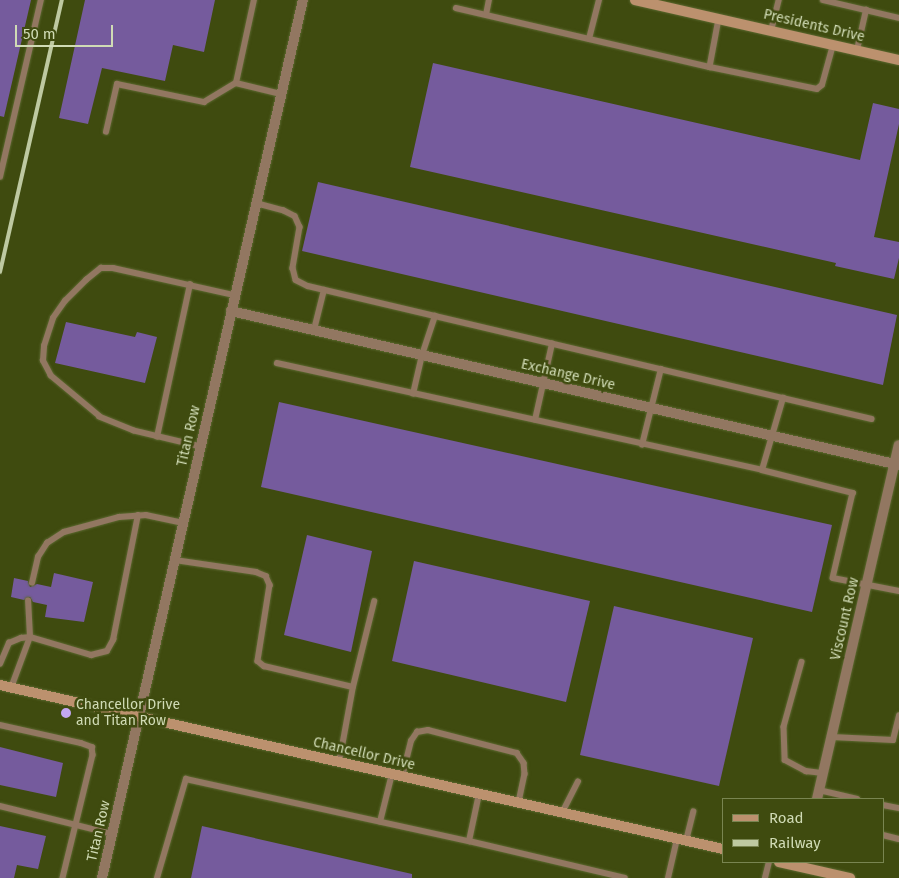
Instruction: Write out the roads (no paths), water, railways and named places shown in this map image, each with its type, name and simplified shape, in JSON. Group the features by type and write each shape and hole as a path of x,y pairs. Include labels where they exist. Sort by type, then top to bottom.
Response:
{"street":[{"name":"Titan Row","path":"102,878 303,0"},
{"name":"Presidents Drive","path":"635,0 899,60"},
{"name":"Exchange Drive","path":"231,311 897,465"},
{"name":"Viscount Row","path":"818,795 897,465 899,445"},
{"name":"Chancellor Drive","path":"0,685 722,849"},
{"path":"802,864 850,878"}],"lane":[{"path":"0,177 41,0"},
{"path":"236,83 254,0"},
{"path":"486,15 489,0"},
{"path":"589,39 599,0"},
{"path":"771,31 779,0"},
{"path":"823,0 899,18"},
{"path":"456,8 817,89 822,85 833,45"},
{"path":"857,50 866,10"},
{"path":"710,66 719,19"},
{"path":"106,132 117,84 204,102 236,83 281,94"},
{"path":"256,203 283,210 295,216 300,227 293,268 296,280 324,290 872,419"},
{"path":"200,446 134,431 100,417 73,396 52,376 43,361 44,346 53,318 65,301 101,268 113,268 234,295"},
{"path":"157,437 190,285"},
{"path":"314,330 324,290"},
{"path":"413,394 422,355 435,316"},
{"path":"535,420 552,344"},
{"path":"277,363 762,470 853,493 833,578 899,591"},
{"path":"642,445 661,369"},
{"path":"762,470 770,435 782,398"},
{"path":"0,664 9,643 16,639 30,638 91,655 107,651 113,640 138,516"},
{"path":"32,583 38,557 47,543 56,536 106,519 154,516 183,523"},
{"path":"175,560 256,572 266,576 270,585 258,661 264,666 353,687"},
{"path":"11,688 30,638 28,601"},
{"path":"340,763 353,687 374,602"},
{"path":"802,662 784,727 785,760 806,771 823,773"},
{"path":"832,737 894,740 899,716"},
{"path":"0,725 92,747 93,756 63,878"},
{"path":"380,822 411,741 417,732 428,730 517,753 524,763 525,774 519,803"},
{"path":"157,878 186,779 469,841 625,878"},
{"path":"562,813 578,782"},
{"path":"469,841 479,794"},
{"path":"818,795 844,798"},
{"path":"884,805 899,808"},
{"path":"0,806 112,834"},
{"path":"668,878 693,812"},
{"path":"884,835 899,839"},
{"path":"765,878 769,863"}],"railway":[{"path":"0,272 62,0"}],"place":[{"name":"Chancellor Drive and Titan Row","path":"66,713"}]}
